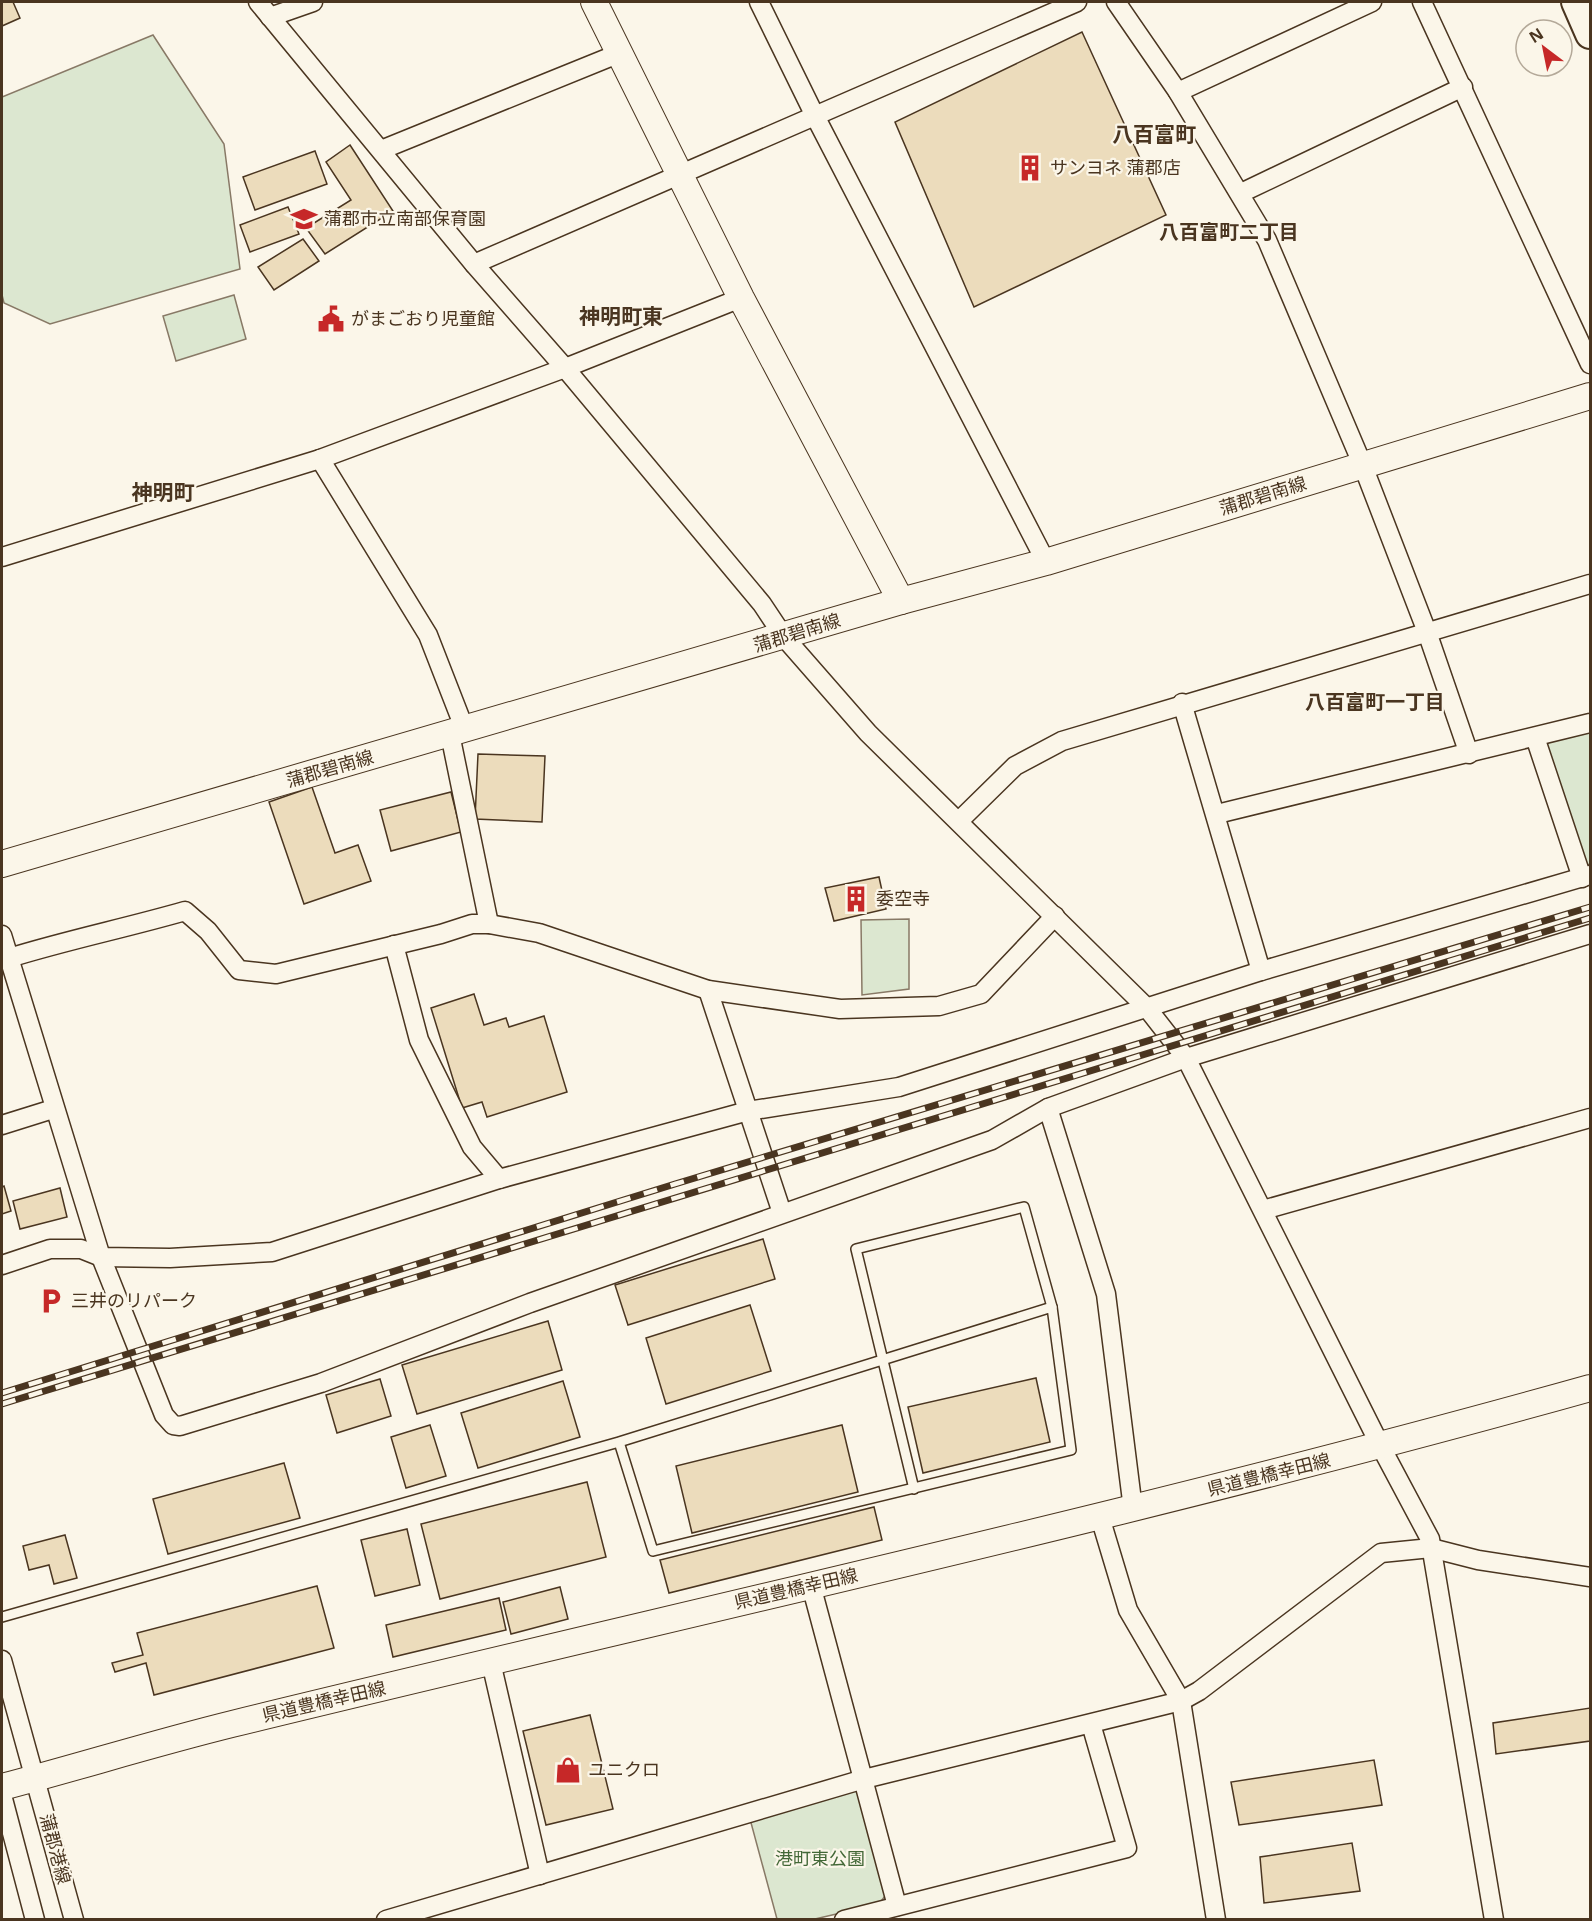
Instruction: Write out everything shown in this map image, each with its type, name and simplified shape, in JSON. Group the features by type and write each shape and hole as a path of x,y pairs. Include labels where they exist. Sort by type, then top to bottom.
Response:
{"main road":[{"path":"594,2 741,298 901,601"},
{"path":"1576,2 1590,34"},
{"name":"蒲郡碧南線","path":"2,864 901,601 1046,562 1590,396"},
{"name":"県道豊橋幸田線","path":"2,1787 226,1726 1100,1517 1381,1447 1590,1388"}],"street":[{"path":"258,2 474,264 565,368 762,604 784,637 868,733 1147,1008 1186,1058 1381,1447 1430,1539 1494,1920"},
{"path":"270,17 313,2"},
{"path":"759,2 814,116 1046,562"},
{"path":"474,264 680,172 1077,2"},
{"path":"1116,2 1178,92 1241,193 1267,240 1363,466 1427,632 1469,754"},
{"path":"1178,92 1372,2"},
{"path":"1422,2 1590,364"},
{"path":"381,150 620,53"},
{"path":"1241,193 1463,87"},
{"path":"2,557 320,459 565,368 741,298"},
{"path":"320,459 428,635 457,732 489,924"},
{"path":"959,821 1015,766 1062,741 1182,703 1590,584"},
{"path":"1182,703 1217,814 1261,971"},
{"path":"1217,814 1590,723"},
{"path":"2,1264 50,1250 81,1249 100,1257 192,1258 272,1252 499,1179 748,1111 899,1087 1261,971 1586,876 1535,737"},
{"path":"9,958 76,938 123,929 185,910 208,931 239,970 276,974 472,924 489,924 539,933 708,990 840,1009 939,1006 981,994 1054,916"},
{"path":"2,935 9,958 9,986 53,1108 100,1257 164,1415 173,1425 180,1426 321,1383 530,1303 992,1140 1048,1107 1186,1058 1590,934"},
{"path":"394,945 419,1040 472,1147 499,1179"},
{"path":"708,990 782,1213"},
{"path":"1048,1107 1106,1294 1133,1509"},
{"path":"2,1125 53,1108"},
{"path":"1263,1210 1590,1118"},
{"path":"1100,1517 1128,1610 1180,1701 1216,1920"},
{"path":"394,1919 864,1779 1180,1701 1199,1691 1382,1553 1431,1548 1478,1560 1590,1577"},
{"path":"812,1585 897,1906"},
{"name":"蒲郡港線","path":"2,1660 74,1920"},
{"path":"490,1662 540,1875"},
{"path":"844,1920 1127,1848 1091,1724"},
{"name":"蒲郡港線","path":"2,1795 35,1920"}],"lane":[{"path":"620,1442 653,1551 914,1490 1071,1450 1052,1307 1024,1207 856,1250 884,1358 914,1490"},
{"path":"2,1617 620,1442 1052,1307"}],"green space":[{"path":"153,35 224,144 240,269 50,324 4,303 2,295 2,97"},
{"path":"234,295 246,339 176,361 163,316"},
{"path":"1590,731 1589,865 1580,860 1543,747 1547,741"},
{"path":"909,919 909,989 862,995 861,920"},
{"name":"港町東公園","path":"854,1790 858,1792 888,1892 879,1904 815,1919 777,1919 750,1819"}],"building":[{"path":"2,2 13,2 20,18 2,26"},
{"name":"サンヨネ 蒲郡店","path":"1082,32 1166,215 974,307 895,122"},
{"path":"350,145 393,211 325,254 306,228 351,200 326,162"},
{"path":"315,151 327,184 255,210 243,177"},
{"path":"288,207 299,234 250,252 240,225"},
{"path":"303,239 319,261 274,290 258,267"},
{"path":"478,754 545,756 542,822 475,819"},
{"path":"312,787 335,853 358,845 371,881 304,904 269,802"},
{"path":"451,792 461,832 391,851 380,810"},
{"name":"委空寺","path":"879,877 886,909 834,921 825,888"},
{"path":"474,994 484,1025 506,1018 509,1027 544,1016 567,1092 487,1117 482,1102 462,1108 431,1008"},
{"path":"4,1186 11,1211 2,1214 2,1187"},
{"path":"60,1188 67,1217 20,1229 13,1201"},
{"path":"763,1239 775,1279 628,1325 615,1285"},
{"path":"750,1305 771,1371 666,1404 646,1338"},
{"path":"548,1321 562,1370 417,1414 402,1365"},
{"path":"1036,1378 1050,1442 923,1473 908,1407"},
{"path":"380,1379 391,1416 337,1433 326,1395"},
{"path":"563,1381 580,1437 478,1468 461,1413"},
{"path":"430,1425 446,1476 406,1488 391,1437"},
{"path":"842,1425 858,1492 692,1533 676,1466"},
{"path":"284,1463 300,1518 168,1554 153,1499"},
{"path":"587,1482 606,1557 440,1599 421,1524"},
{"path":"874,1507 882,1540 669,1593 660,1560"},
{"path":"407,1529 420,1585 375,1596 361,1540"},
{"path":"65,1535 77,1578 54,1584 49,1565 29,1570 23,1546"},
{"path":"317,1586 334,1648 154,1695 146,1663 115,1672 112,1663 143,1655 137,1633"},
{"path":"560,1587 568,1619 511,1634 503,1602"},
{"path":"499,1598 506,1630 393,1657 386,1625"},
{"path":"1590,1708 1590,1741 1496,1754 1493,1723"},
{"name":"ユニクロ","path":"590,1715 613,1809 546,1825 523,1731"},
{"path":"1374,1760 1382,1805 1239,1825 1231,1782"},
{"path":"1352,1843 1360,1891 1264,1903 1260,1857"}],"railway":[{"path":"2,1393 675,1184 1590,907"},
{"path":"2,1404 1590,918"}],"place":[{"name":"サンヨネ 蒲郡店","path":"1030,168"},
{"name":"蒲郡市立南部保育園","path":"304,219"},
{"name":"がまごおり児童館","path":"331,319"},
{"name":"委空寺","path":"856,899"},
{"name":"三井のリパーク","path":"51,1301"},
{"name":"ユニクロ","path":"568,1770"}],"district":[{"name":"八百富町","path":"1154,135"},
{"name":"八百富町二丁目","path":"1229,232"},
{"name":"神明町東","path":"621,317"},
{"name":"神明町","path":"163,493"},
{"name":"八百富町一丁目","path":"1375,702"}]}
